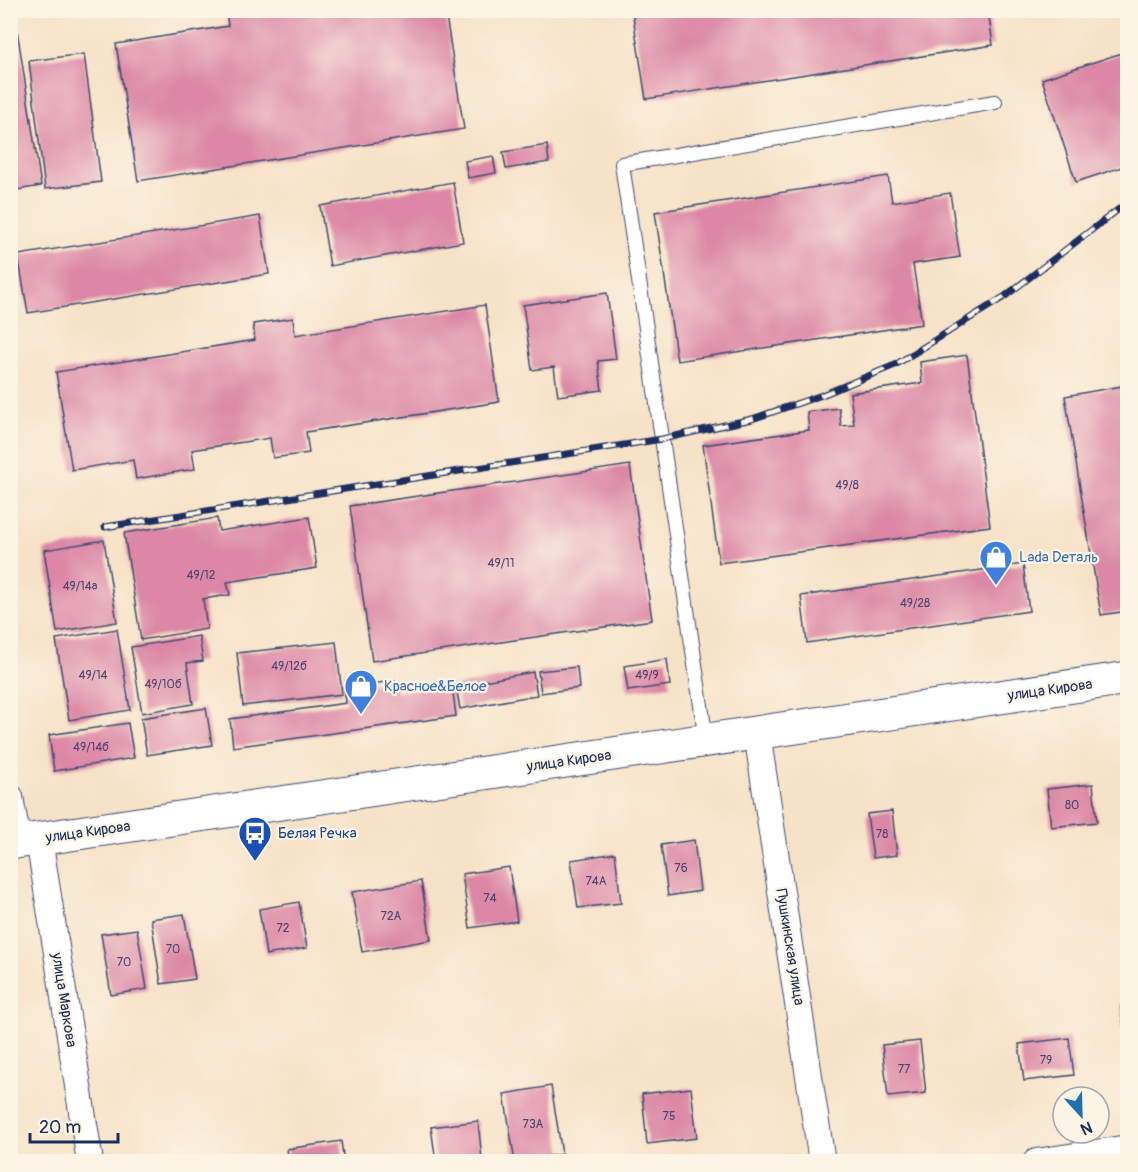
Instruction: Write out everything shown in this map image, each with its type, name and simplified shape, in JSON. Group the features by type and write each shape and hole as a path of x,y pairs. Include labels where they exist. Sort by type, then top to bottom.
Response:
{"main road":[{"name":"улица Кирова","path":"22,841 1128,678"}],"street":[{"name":"Пушкинская улица","path":"758,733 822,1161"},
{"name":"улица Маркова","path":"10,797 22,841 90,1161"},
{"path":"1036,1161 1128,1148"}],"lane":[{"path":"706,741 622,164 995,102"}],"building":[{"path":"10,10 14,10 41,186 10,191"},
{"path":"226,10 445,10 464,129 138,181 116,44 228,26"},
{"path":"632,10 988,10 993,45 646,99"},
{"path":"1128,51 1128,165 1076,182 1042,79"},
{"path":"84,54 101,182 45,189 29,61"},
{"path":"547,145 549,162 506,169 503,152"},
{"path":"493,156 496,173 468,178 465,161"},
{"path":"888,176 892,202 950,193 960,257 913,264 922,324 677,361 655,212"},
{"path":"453,182 463,242 330,266 320,206"},
{"path":"260,216 269,274 28,313 18,255"},
{"path":"607,293 616,359 598,361 602,390 558,396 554,367 532,370 523,305"},
{"path":"485,305 499,402 306,432 309,453 273,458 270,438 192,450 195,469 136,479 133,460 72,470 56,372 255,340 253,324 293,318 295,335"},
{"path":"967,355 990,526 719,563 703,445 809,430 807,412 839,408 841,426 854,425 850,393 922,383 920,362"},
{"path":"1128,385 1128,611 1101,615 1065,396"},
{"path":"630,465 652,620 372,661 350,506"},
{"path":"309,517 317,568 227,582 230,595 203,599 207,629 141,640 124,533 217,518 219,531"},
{"path":"104,540 117,622 57,632 44,550"},
{"path":"1023,564 1029,611 807,643 801,596"},
{"path":"117,629 130,710 69,720 56,639"},
{"path":"199,636 203,661 187,663 193,704 142,713 131,647"},
{"path":"336,642 342,694 243,706 237,653"},
{"path":"667,659 670,685 628,691 624,666"},
{"path":"577,667 579,688 541,693 538,671"},
{"path":"533,672 537,695 460,709 456,686"},
{"path":"395,681 396,692 452,685 456,716 233,747 230,719 346,703 344,687"},
{"path":"206,708 212,745 147,755 141,718"},
{"path":"128,723 134,758 54,771 49,735"},
{"path":"1093,784 1097,822 1051,827 1047,789"},
{"path":"892,811 897,855 873,858 867,814"},
{"path":"694,840 700,891 668,896 661,845"},
{"path":"615,853 621,903 578,908 571,860"},
{"path":"509,867 517,921 470,928 462,874"},
{"path":"421,881 431,940 362,952 352,892"},
{"path":"299,902 307,948 266,955 259,909"},
{"path":"184,914 195,979 161,984 151,919"},
{"path":"137,929 147,989 111,995 101,934"},
{"path":"1121,1006 1128,1006 1128,1045 1126,1045"},
{"path":"1069,1038 1074,1075 1024,1081 1019,1044"},
{"path":"920,1041 926,1093 888,1097 882,1045"},
{"path":"551,1086 562,1154 515,1162 504,1094"},
{"path":"691,1088 697,1138 647,1144 642,1094"},
{"path":"478,1121 482,1159 436,1162 431,1127"},
{"path":"341,1141 344,1162 289,1162 287,1149"}],"railway":[{"path":"105,527 662,439 752,419 822,395 895,365 1004,297 1128,202"}],"place":[{"name":"Lada Dеталь","path":"996,586"},
{"name":"Красное&Белое","path":"361,715"},
{"name":"Белая Речка","path":"255,862"}]}
